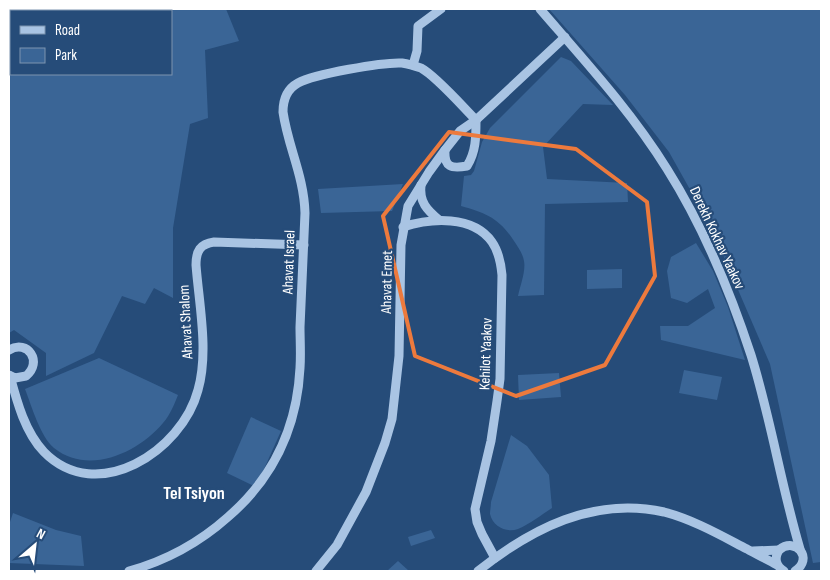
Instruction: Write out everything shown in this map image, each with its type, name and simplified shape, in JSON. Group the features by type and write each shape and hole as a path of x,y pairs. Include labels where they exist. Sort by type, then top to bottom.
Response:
{"street":[{"path":"413,65 417,51 418,26 440,9"},
{"name":"Derekh Kokhav Yaakov","path":"540,9 638,126 666,167 698,223 731,301 751,356 768,418 790,517 803,558 799,570"},
{"name":"Ahavat Emet","path":"316,571 337,544 366,492 392,419 398,356 401,245 408,206 421,184 460,132 476,120 565,37"},
{"name":"Ahavat Israel","path":"129,571 156,562 204,537 240,508 252,495 272,466 290,425 298,388 304,245 304,194 301,177 282,112 288,92 298,83 338,72 391,63 413,65 431,76 476,120"},
{"path":"445,150 444,160 448,165 456,168 467,166 473,157 476,142 476,120"},
{"path":"421,184 420,194 422,202 426,209 439,220"},
{"name":"Kehilot Yaakov","path":"403,227 421,221 439,220 469,225 484,234 492,242 499,257 502,275 500,379 491,441 475,509 477,522 495,558"},
{"name":"Ahavat Shalom","path":"16,397 35,440 53,460 66,467 92,474 125,469 144,460 169,441 181,426 198,391 203,351 196,265 196,257 199,250 203,245 214,242 304,245"},
{"path":"9,350 22,347 33,358 33,368 30,373 21,378 10,376 16,397"},
{"path":"16,397 21,378"},
{"path":"478,571 508,548 541,529 580,515 621,508 663,512 686,520 709,529 782,570"},
{"name":"Derekh Kokhav Yaakov","path":"782,570 776,557 790,533 790,517"},
{"path":"748,550 757,551 792,545 800,550"}],"highlighted area":[{"path":"449,132 576,149 647,202 655,276 605,365 516,396 415,356 383,216"}],"green space":[{"path":"9,9 226,9 239,41 205,50 208,118 190,124 173,228 173,298 154,288 145,304 122,296 94,353 46,376 46,353 14,330 9,333"},
{"path":"549,9 821,9 821,562 813,563 770,364 711,227 669,152 625,95"},
{"path":"561,57 571,61 613,105 583,104 543,147 547,179 627,183 628,202 545,204 544,295 518,296 524,269 521,253 508,233 497,222 485,214 461,206 464,176 471,175 474,171 482,142 490,128"},
{"path":"403,184 392,211 321,213 318,189"},
{"path":"696,243 713,271 728,307 745,360 661,340 660,326 688,326 715,308 708,289 687,303 671,298 667,271 671,257"},
{"path":"622,269 622,288 587,289 587,270"},
{"path":"99,358 178,395 172,410 165,420 153,434 141,443 113,457 98,460 82,460 68,456 49,443 37,421 25,389"},
{"path":"684,370 722,377 717,400 679,393"},
{"path":"559,373 561,397 519,400 518,375"},
{"path":"251,417 281,431 256,487 227,473"},
{"path":"511,435 527,446 549,475 552,508 531,522 514,530 497,526 490,514 491,502"},
{"path":"13,513 56,530 81,536 84,566 9,563 9,525"},
{"path":"431,530 435,538 411,546 408,537"},
{"path":"398,561 409,571 387,571"}],"district":[{"name":"Tel Tsiyon","path":"194,493"}]}
